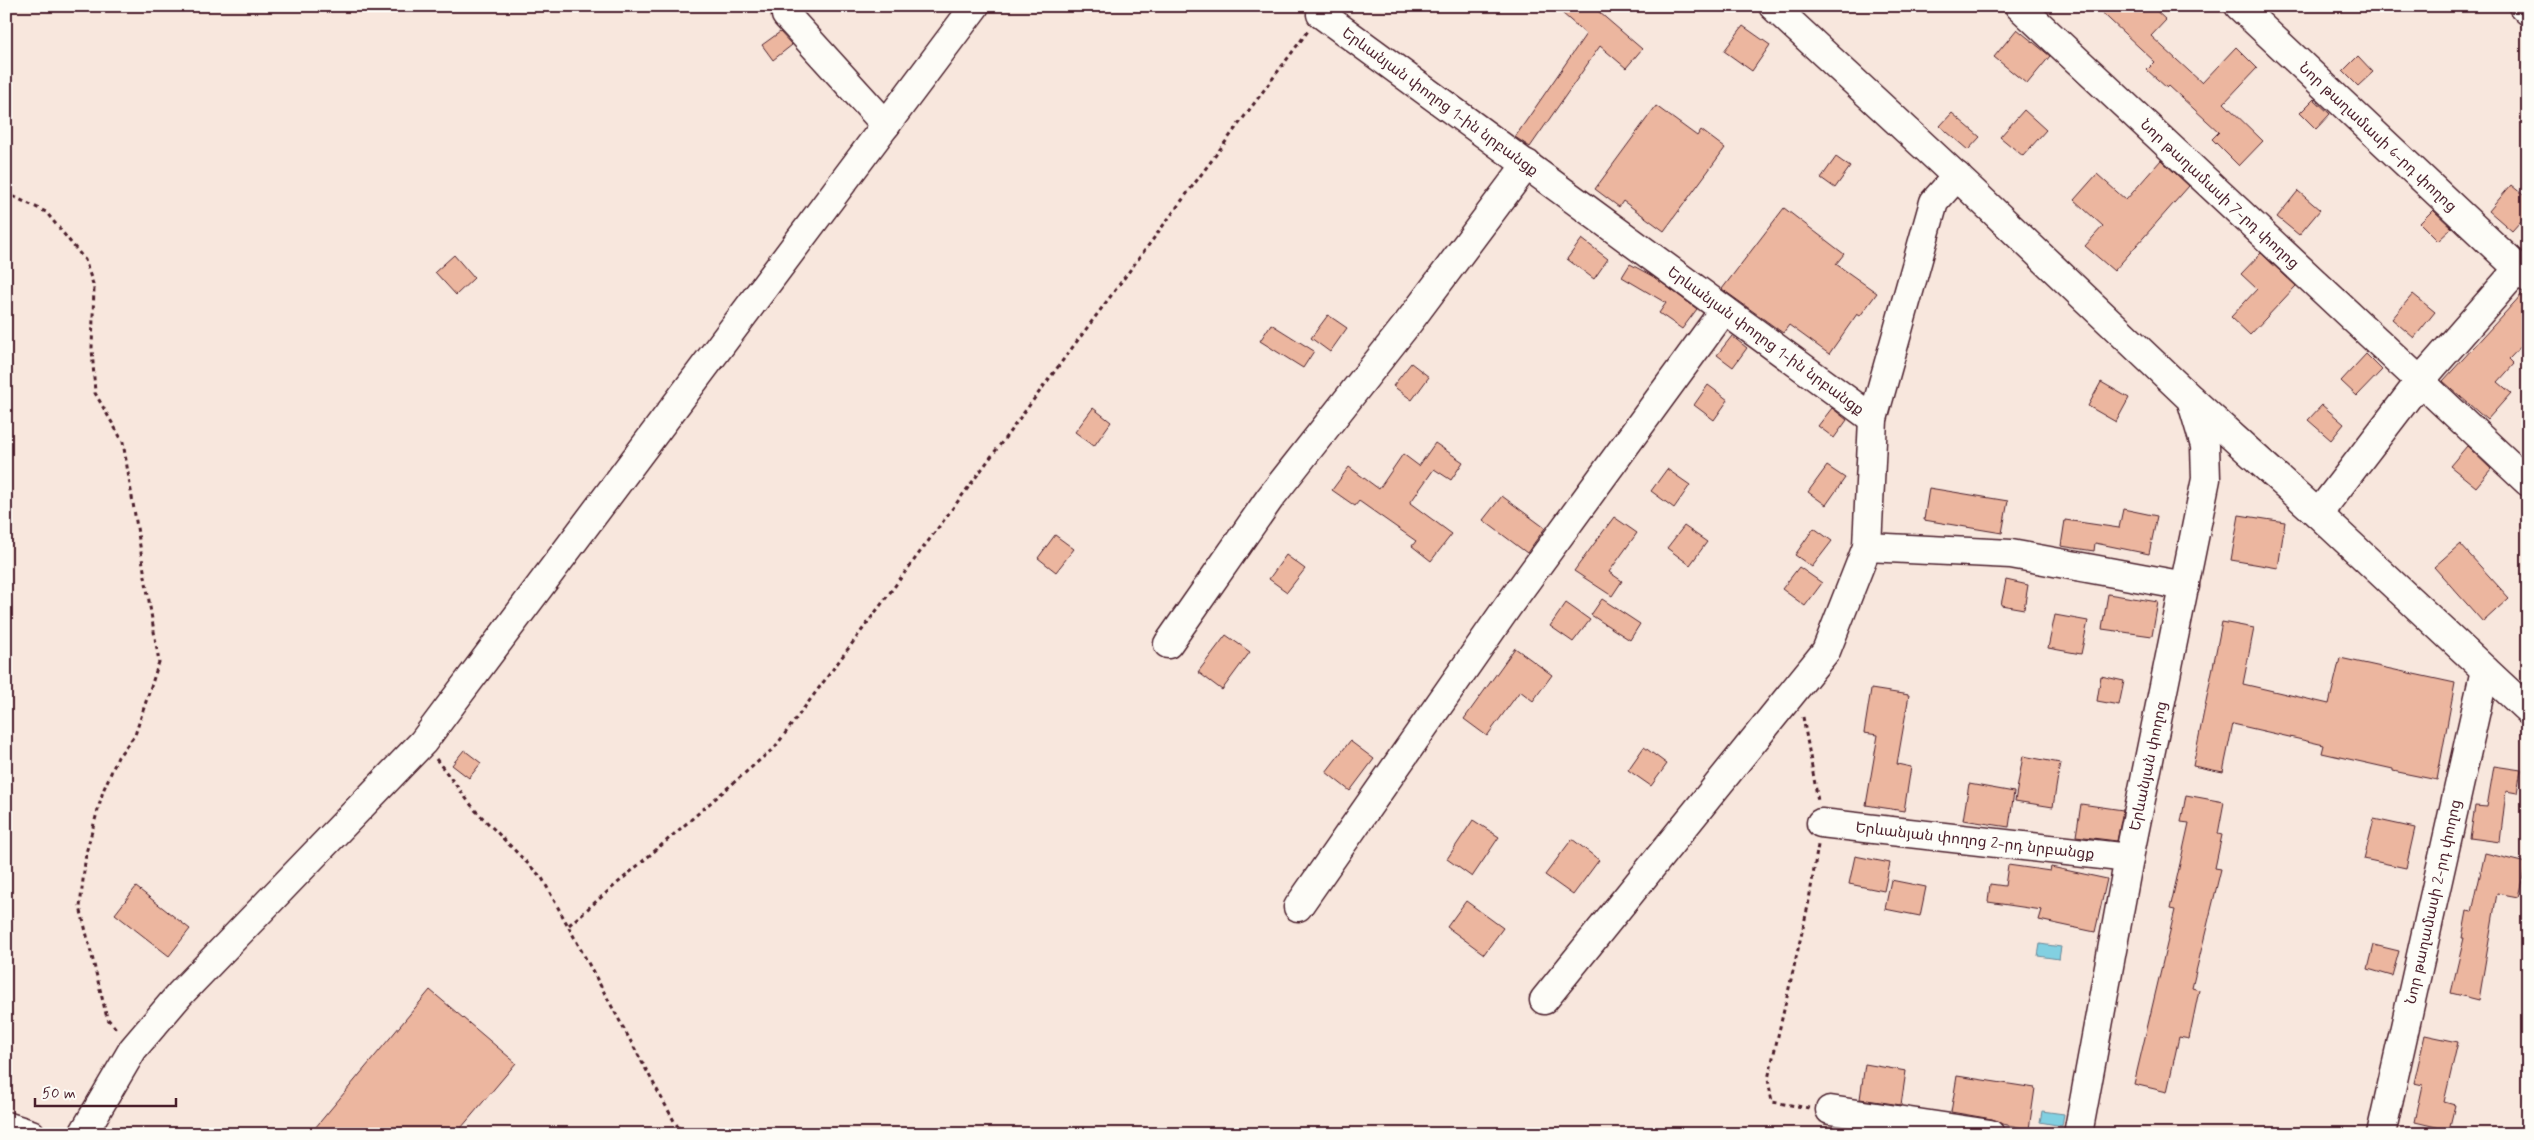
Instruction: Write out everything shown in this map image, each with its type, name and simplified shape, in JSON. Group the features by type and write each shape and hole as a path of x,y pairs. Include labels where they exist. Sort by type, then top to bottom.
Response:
{"street":[{"path":"83,1134 133,1049 180,994 423,742 975,6"},
{"path":"1773,6 2191,399 2318,514 2528,710"},
{"name":"Նոր թաղամասի 7-րդ փողոց","path":"2019,6 2528,482"},
{"name":"Նոր թաղամասի 6-րդ փողոց","path":"2239,6 2523,274"},
{"path":"2523,6 2528,11"},
{"name":"Երևանյան փողոց 1-ին նրբանցք","path":"1321,14 1528,164 1873,419 1867,547 1826,651 1544,1000"},
{"path":"786,15 886,125"},
{"path":"1168,644 1270,498 1408,323 1528,164"},
{"path":"1873,419 1934,202 1956,176"},
{"path":"2318,514 2420,381 2523,274"},
{"path":"1298,907 1508,606 1724,310"},
{"name":"Երևանյան փողոց","path":"2078,1134 2129,858 2186,586 2206,479 2205,446 2191,399"},
{"path":"1867,547 2011,554 2186,586"},
{"name":"Նոր թաղամասի 2-րդ փողոց","path":"2381,1134 2485,670"},
{"name":"Երևանյան փողոց 2-րդ նրբանցք","path":"1821,823 2129,858"},
{"path":"1830,1110 1990,1134"},
{"path":"6,1126 31,1134"}],"path":[{"path":"569,925 775,747 1321,14"},
{"path":"6,193 46,212 85,260 94,286 92,348 95,393 123,442 159,662 135,735 118,757 103,791 86,853 80,907 106,1018 133,1049"},
{"path":"1797,686 1821,823 1808,906 1768,1079 1772,1102 1830,1110"},
{"path":"423,742 475,810 542,878 674,1121 683,1134"}],"water":[{"path":"2040,944 2061,947 2059,959 2038,956"},
{"path":"2042,1111 2064,1114 2062,1126 2040,1122"}],"building":[{"path":"1554,6 1592,6 1642,49 1626,68 1600,46 1530,147 1515,137 1586,34"},
{"path":"2095,6 2151,6 2166,20 2151,36 2202,83 2236,47 2257,68 2224,103 2263,141 2239,166 2212,139 2219,132 2169,86 2167,88 2147,70 2155,62"},
{"path":"1743,26 1770,45 1752,71 1724,51"},
{"path":"2017,29 2050,56 2027,84 1994,57"},
{"path":"780,32 792,45 773,60 762,45"},
{"path":"2358,56 2373,72 2358,86 2343,71"},
{"path":"2314,99 2330,114 2316,129 2300,113"},
{"path":"1656,106 1697,136 1701,130 1725,148 1664,231 1623,201 1619,207 1595,189"},
{"path":"2024,110 2046,130 2023,156 2000,137"},
{"path":"1952,113 1980,137 1968,150 1940,126"},
{"path":"1836,157 1850,167 1835,188 1821,178"},
{"path":"2161,160 2189,186 2114,271 2085,246 2103,226 2074,200 2097,174 2126,200"},
{"path":"2511,185 2528,199 2528,213 2512,231 2489,211"},
{"path":"2298,191 2320,210 2299,235 2277,217"},
{"path":"1784,208 1844,254 1836,264 1877,293 1860,316 1857,314 1829,354 1789,325 1783,333 1722,289"},
{"path":"2433,210 2452,228 2438,241 2420,223"},
{"path":"1582,239 1608,259 1594,279 1567,259"},
{"path":"2261,253 2296,286 2250,335 2231,317 2257,289 2241,274"},
{"path":"454,255 474,278 456,295 435,272"},
{"path":"1630,264 1654,277 1697,309 1682,329 1659,313 1666,303 1622,277"},
{"path":"2523,293 2528,293 2528,339 2509,359 2514,364 2498,382 2511,393 2487,420 2443,381"},
{"path":"2413,294 2435,312 2414,338 2392,319"},
{"path":"1328,315 1347,328 1330,352 1311,338"},
{"path":"1271,324 1314,351 1303,368 1260,341"},
{"path":"1732,336 1747,348 1733,367 1717,355"},
{"path":"2366,354 2382,370 2357,396 2341,381"},
{"path":"1411,363 1429,377 1412,400 1393,386"},
{"path":"2101,382 2129,398 2116,422 2088,406"},
{"path":"1708,385 1728,400 1714,420 1694,405"},
{"path":"2322,405 2344,424 2331,440 2308,420"},
{"path":"1093,408 1111,422 1094,446 1075,432"},
{"path":"1832,408 1847,420 1834,438 1818,426"},
{"path":"1435,443 1463,462 1451,480 1434,469 1410,503 1452,534 1431,561 1412,546 1416,541 1359,501 1355,506 1332,490 1349,467 1379,489 1403,454 1419,466"},
{"path":"2467,446 2491,469 2476,487 2450,466"},
{"path":"1827,466 1845,478 1826,505 1808,492"},
{"path":"1667,469 1690,485 1674,508 1651,491"},
{"path":"1929,488 2008,501 2002,533 1924,520"},
{"path":"1502,496 1545,528 1527,553 1483,520"},
{"path":"2123,509 2157,516 2149,554 2095,543 2094,551 2061,546 2065,520 2119,528"},
{"path":"2239,515 2285,522 2278,568 2231,560"},
{"path":"1614,517 1637,533 1609,572 1622,581 1612,596 1574,571"},
{"path":"1684,526 1707,542 1690,565 1667,548"},
{"path":"1814,528 1832,541 1812,567 1795,555"},
{"path":"1055,535 1074,549 1056,572 1038,558"},
{"path":"2460,544 2509,598 2483,622 2434,567"},
{"path":"1286,555 1305,569 1287,592 1269,579"},
{"path":"1799,567 1822,583 1805,606 1782,589"},
{"path":"2006,580 2028,585 2024,609 2001,605"},
{"path":"2108,594 2158,602 2152,636 2102,629"},
{"path":"1602,599 1640,624 1630,640 1591,615"},
{"path":"1566,603 1590,620 1573,642 1550,626"},
{"path":"2055,615 2088,621 2081,654 2048,648"},
{"path":"2222,622 2254,628 2243,684 2329,704 2340,658 2455,683 2437,780 2322,753 2324,745 2233,724 2223,772 2193,766"},
{"path":"1226,635 1250,652 1222,690 1198,672"},
{"path":"1515,648 1552,675 1533,701 1520,691 1487,736 1464,719"},
{"path":"2101,676 2124,681 2119,705 2097,701"},
{"path":"1871,689 1909,695 1897,764 1911,767 1904,811 1866,805 1878,735 1864,733"},
{"path":"1350,741 1374,759 1350,791 1326,772"},
{"path":"1644,747 1667,764 1651,786 1628,770"},
{"path":"464,750 481,763 469,778 452,765"},
{"path":"2023,756 2060,763 2053,807 2015,801"},
{"path":"2494,766 2521,770 2517,793 2506,791 2500,842 2470,838 2475,806 2487,807"},
{"path":"1969,784 2014,792 2009,827 1963,820"},
{"path":"2186,795 2224,802 2218,834 2222,835 2215,868 2221,869 2192,988 2199,990 2189,1039 2179,1037 2167,1092 2134,1084 2175,910 2170,909 2189,823 2181,822"},
{"path":"2081,804 2123,810 2117,841 2076,836"},
{"path":"2374,819 2415,828 2406,868 2364,859"},
{"path":"1473,820 1499,837 1472,877 1447,859"},
{"path":"1572,839 1599,860 1573,895 1545,875"},
{"path":"2485,853 2526,863 2518,897 2497,893 2479,1000 2451,993 2464,938 2462,938 2467,911 2472,912"},
{"path":"1855,856 1890,863 1884,891 1849,884"},
{"path":"2008,865 2050,871 2051,867 2107,879 2095,932 2039,920 2042,910 1988,902 1990,884 2005,886"},
{"path":"1891,880 1926,887 1920,916 1885,909"},
{"path":"136,887 190,929 169,956 115,914"},
{"path":"1466,901 1503,928 1484,954 1447,927"},
{"path":"2374,945 2399,951 2392,976 2368,969"},
{"path":"430,990 516,1063 456,1134 310,1134"},
{"path":"2425,1035 2458,1042 2444,1102 2455,1105 2449,1130 2415,1122 2423,1085 2414,1083"},
{"path":"1865,1064 1906,1071 1901,1105 1860,1099"},
{"path":"1957,1076 2035,1088 2029,1129 2002,1124 1992,1119 1951,1112"}]}
